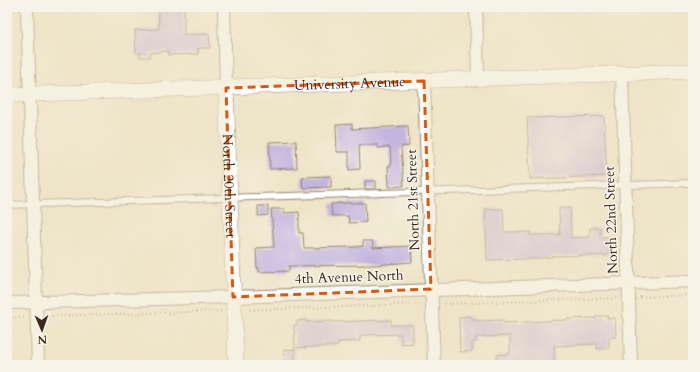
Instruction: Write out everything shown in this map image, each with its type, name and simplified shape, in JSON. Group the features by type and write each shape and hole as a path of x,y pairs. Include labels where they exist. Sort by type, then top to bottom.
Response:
{"street":[{"path":"27,7 38,365"},
{"name":"North 20th Street","path":"224,7 236,365"},
{"path":"476,7 478,79"},
{"name":"University Avenue","path":"7,95 693,71"},
{"name":"North 22nd Street","path":"622,74 630,365"},
{"name":"North 21st Street","path":"424,81 434,365"},
{"name":"4th Avenue North","path":"7,303 234,303 431,289 693,281"}],"lane":[{"path":"7,205 693,183"}],"path":[{"path":"7,318 234,303 432,304 693,295"}],"highlighted area":[{"path":"424,81 431,289 233,297 226,88"}],"building":[{"path":"158,7 184,7 184,35 209,34 210,48 198,48 198,54 168,55 168,51 150,53 150,57 140,57 140,53 136,53 135,30 159,29"},
{"path":"604,116 607,176 530,179 527,118"},
{"path":"352,124 352,129 408,126 409,146 401,147 404,186 389,187 388,166 391,166 390,147 378,148 378,145 359,145 360,169 349,170 349,152 337,152 336,125"},
{"path":"296,141 297,168 270,169 269,142"},
{"path":"331,176 331,187 303,188 302,177"},
{"path":"365,181 376,181 376,189 365,189"},
{"path":"365,203 366,222 349,223 348,216 332,216 331,204"},
{"path":"258,206 268,206 268,215 258,216"},
{"path":"559,208 570,208 571,238 590,237 590,228 600,228 600,237 608,237 609,255 552,256 531,259 487,260 485,209 503,209 504,232 530,232 530,235 560,235"},
{"path":"271,209 284,209 284,213 299,212 299,233 303,233 304,248 356,247 363,246 363,241 373,241 373,248 411,246 412,262 373,265 289,266 289,271 259,272 259,268 257,268 256,248 274,247"},
{"path":"471,316 471,319 475,319 477,321 504,320 504,323 567,320 608,316 608,319 615,318 616,337 609,337 609,348 597,349 597,344 554,346 554,365 497,365 497,355 510,354 510,336 476,337 476,342 472,342 472,351 460,352 459,317"},
{"path":"306,320 306,322 333,322 391,320 391,325 413,325 413,343 401,344 401,334 365,335 360,336 360,341 338,342 338,346 295,348 294,325 297,325 297,321"},
{"path":"295,349 295,363 285,363 284,350"}]}
